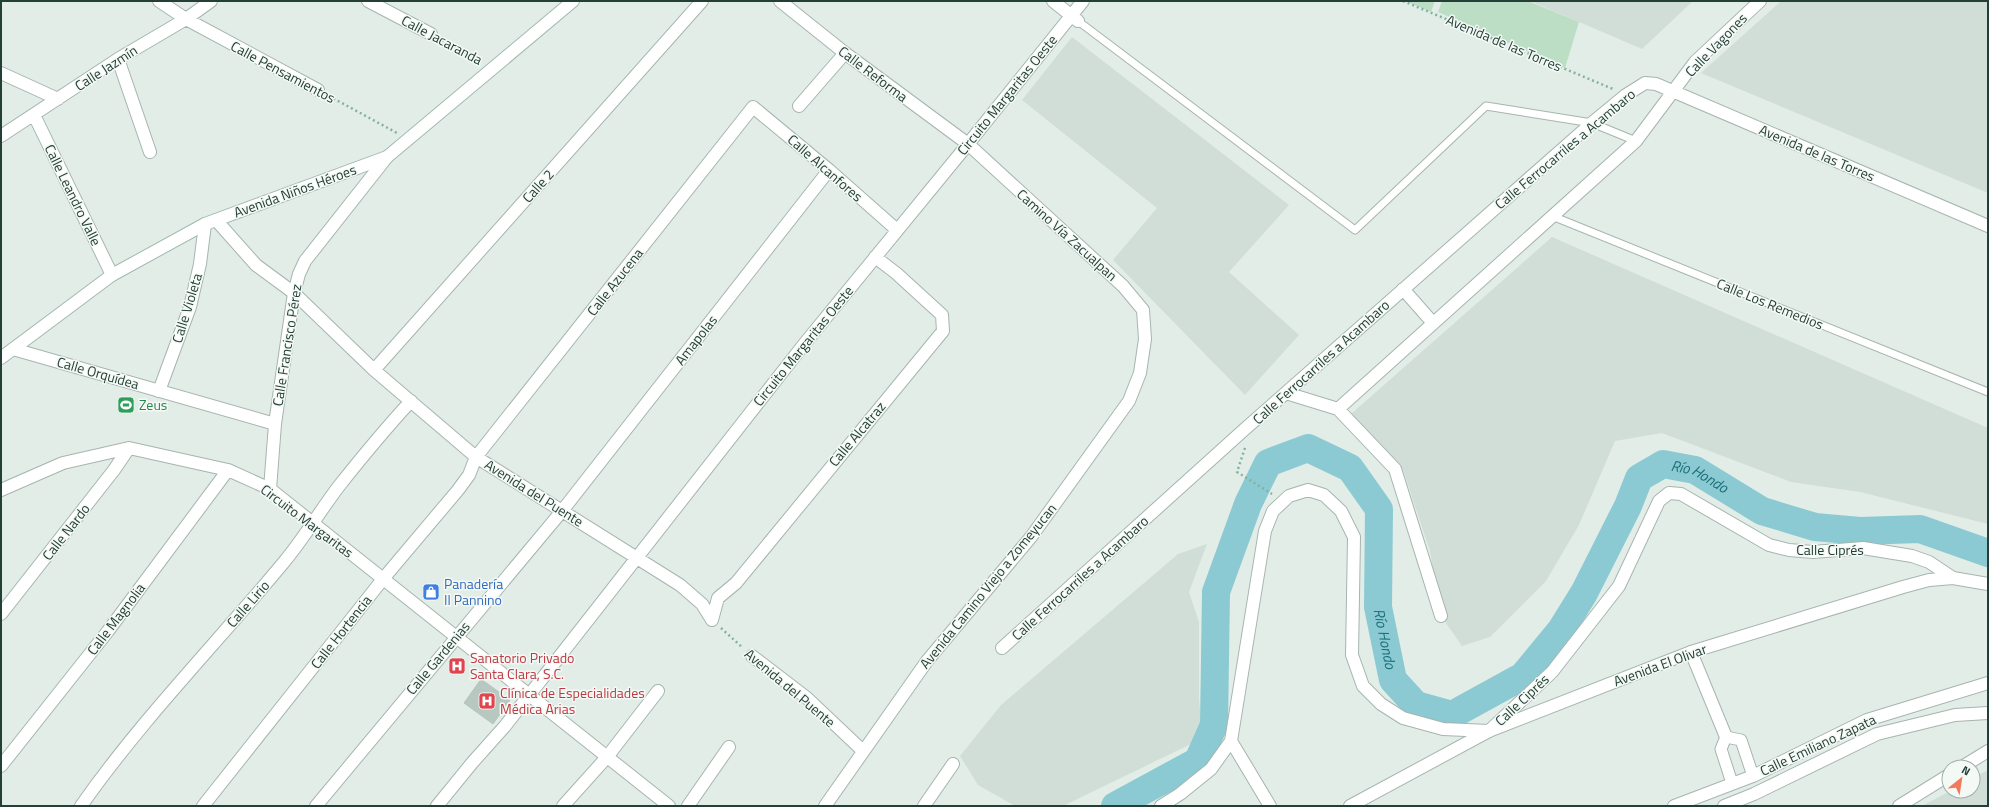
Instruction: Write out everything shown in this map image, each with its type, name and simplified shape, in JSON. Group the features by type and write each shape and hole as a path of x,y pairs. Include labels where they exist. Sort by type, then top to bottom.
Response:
{"street":[{"name":"Calle Pensamientos","path":"159,1 186,19 318,90"},
{"name":"Calle Jazmín","path":"1,136 118,59 186,19 211,1"},
{"name":"Calle Jacaranda","path":"368,1 431,34"},
{"name":"Avenida Niños Héroes","path":"1,358 12,348 112,275 211,222 387,158 572,1"},
{"name":"Calle 2","path":"374,370 702,1"},
{"name":"Calle Reforma","path":"780,1 844,53 968,144"},
{"path":"1053,1 1074,18"},
{"name":"Circuito Margaritas Oeste","path":"529,696 805,342 1074,18 1083,1"},
{"name":"Calle Vagones","path":"1673,91 1695,62 1760,1"},
{"path":"799,106 844,53"},
{"path":"118,59 150,152"},
{"path":"1,73 58,99"},
{"name":"Calle Ferrocarriles a Acambaro","path":"1002,648 1403,289 1626,95 1645,83"},
{"name":"Avenida de las Torres","path":"1645,83 1656,84 1673,91 1988,226"},
{"path":"1338,409 1636,141 1673,91"},
{"name":"Calle Alcanfores","path":"753,107 829,170 897,230"},
{"name":"Calle Azucena","path":"476,457 753,107"},
{"name":"Calle Leandro Valle","path":"34,115 112,275"},
{"name":"Camino Vía Zacualpan","path":"968,144 1123,286 1142,310 1145,338"},
{"name":"Calle Francisco Pérez","path":"270,489 275,424 294,293 299,274 306,261 387,158"},
{"name":"Amapolas","path":"562,511 829,170"},
{"name":"Avenida del Puente","path":"211,222 256,265 294,293 374,370 476,457 636,559 680,585 702,604 712,620"},
{"name":"Calle Violeta","path":"159,391 190,307 211,222"},
{"name":"Calle Alcatraz","path":"712,620 718,598 736,583 943,330 942,315 896,273 875,257"},
{"path":"1403,289 1434,323"},
{"name":"Avenida Camino Viejo a Zomeyucan","path":"825,806 927,661 1031,537 1129,401 1140,373 1145,338"},
{"name":"Calle Orquídea","path":"12,348 275,424"},
{"path":"1286,393 1338,409 1395,469 1441,616"},
{"name":"Calle Lirio","path":"81,806 153,714 285,561 314,524 338,487 389,424 411,401"},
{"name":"Circuito Margaritas","path":"1,490 63,464 129,448 228,470 270,489 669,806"},
{"name":"Calle Nardo","path":"1,614 114,470 129,448"},
{"name":"Calle Hortencia","path":"203,806 383,579 458,490 469,475 476,457"},
{"name":"Calle Magnolia","path":"1,766 108,631 228,470"},
{"name":"Calle Ciprés","path":"1161,806 1180,794 1211,769 1231,741 1265,531 1273,511 1289,496 1308,490 1324,496 1341,511 1354,537 1352,656 1363,686 1381,704 1403,718 1443,729 1489,730 1552,672 1618,586 1659,501 1669,493 1681,494 1770,545 1789,550 1813,552 1863,548 1912,556 1929,562 1953,578"},
{"name":"Calle Gardenias","path":"316,806 455,637 562,511"},
{"name":"Avenida El Olivar","path":"1350,806 1489,730 1691,652 1903,586 1929,580 1953,578 1988,584"},
{"path":"1691,652 1726,737 1721,749 1732,783"},
{"name":"Avenida del Puente","path":"752,656 807,698 863,751"},
{"name":"Calle Emiliano Zapata","path":"1674,806 1753,776 1868,720 1988,683"},
{"path":"563,806 607,757 658,691"},
{"path":"437,806 529,696"},
{"name":"Calle Emiliano Zapata","path":"1724,806 1754,794 1877,734 1955,715 1988,713"},
{"path":"1868,720 1877,734"},
{"path":"1726,737 1741,740 1753,776"},
{"path":"1231,741 1270,806"},
{"path":"688,806 729,747"},
{"path":"1975,759 1988,751"},
{"path":"924,806 953,764"},
{"path":"1899,806 1941,780"}],"lane":[{"path":"1074,18 1355,230 1486,106 1592,124 1636,141"},
{"name":"Calle Los Remedios","path":"1552,216 1988,392"}],"path":[{"name":"Avenida de las Torres","path":"1403,1 1626,95"},
{"name":"Calle Jacaranda","path":"431,34 494,68"},
{"name":"Calle Pensamientos","path":"318,90 409,140"},
{"path":"1236,472 1266,490"},
{"name":"Avenida del Puente","path":"712,620 752,656"}],"shaded area":[{"path":"1530,1 1693,1 1642,49"},
{"path":"1781,1 1988,1 1988,193 1701,73"},
{"path":"1072,37 1289,205 1229,272 1299,335 1245,395 1113,260 1157,208 1022,100"},
{"path":"1552,237 1988,428 1988,524 1860,492 1791,482 1662,433 1615,441 1579,525 1546,581 1490,637 1462,646 1441,616 1430,551 1403,470 1351,414"},
{"path":"1207,544 1189,592 1199,622 1199,698 1201,723 1193,743 1063,806 1015,806 978,785 960,756 1001,705 1178,554"},
{"path":"1988,770 1988,806 1922,806 1941,796 1941,799 1981,799 1981,774"}],"green space":[{"path":"1405,1 1435,1 1431,12"},
{"path":"1442,1 1528,1 1579,22 1565,68 1438,12"}],"building":[{"name":"Clínica de Especialidades Médica Arias","path":"481,679 510,700 493,724 464,703"}],"waterway":[{"name":"Río Hondo","path":"1115,806 1198,761 1214,725 1216,592 1248,504 1268,463 1308,448 1350,468 1379,509 1378,607 1393,680 1416,705 1452,715 1523,676 1561,630 1584,593 1628,506 1639,478 1663,464 1695,470 1762,511 1815,527 1860,531 1920,529 1988,553"}],"place":[{"name":"Zeus","path":"126,405"},
{"name":"Panadería Il Pannino","path":"431,592"},
{"name":"Sanatorio Privado Santa Clara, S.C.","path":"457,666"},
{"name":"Clínica de Especialidades Médica Arias","path":"487,701"}]}
